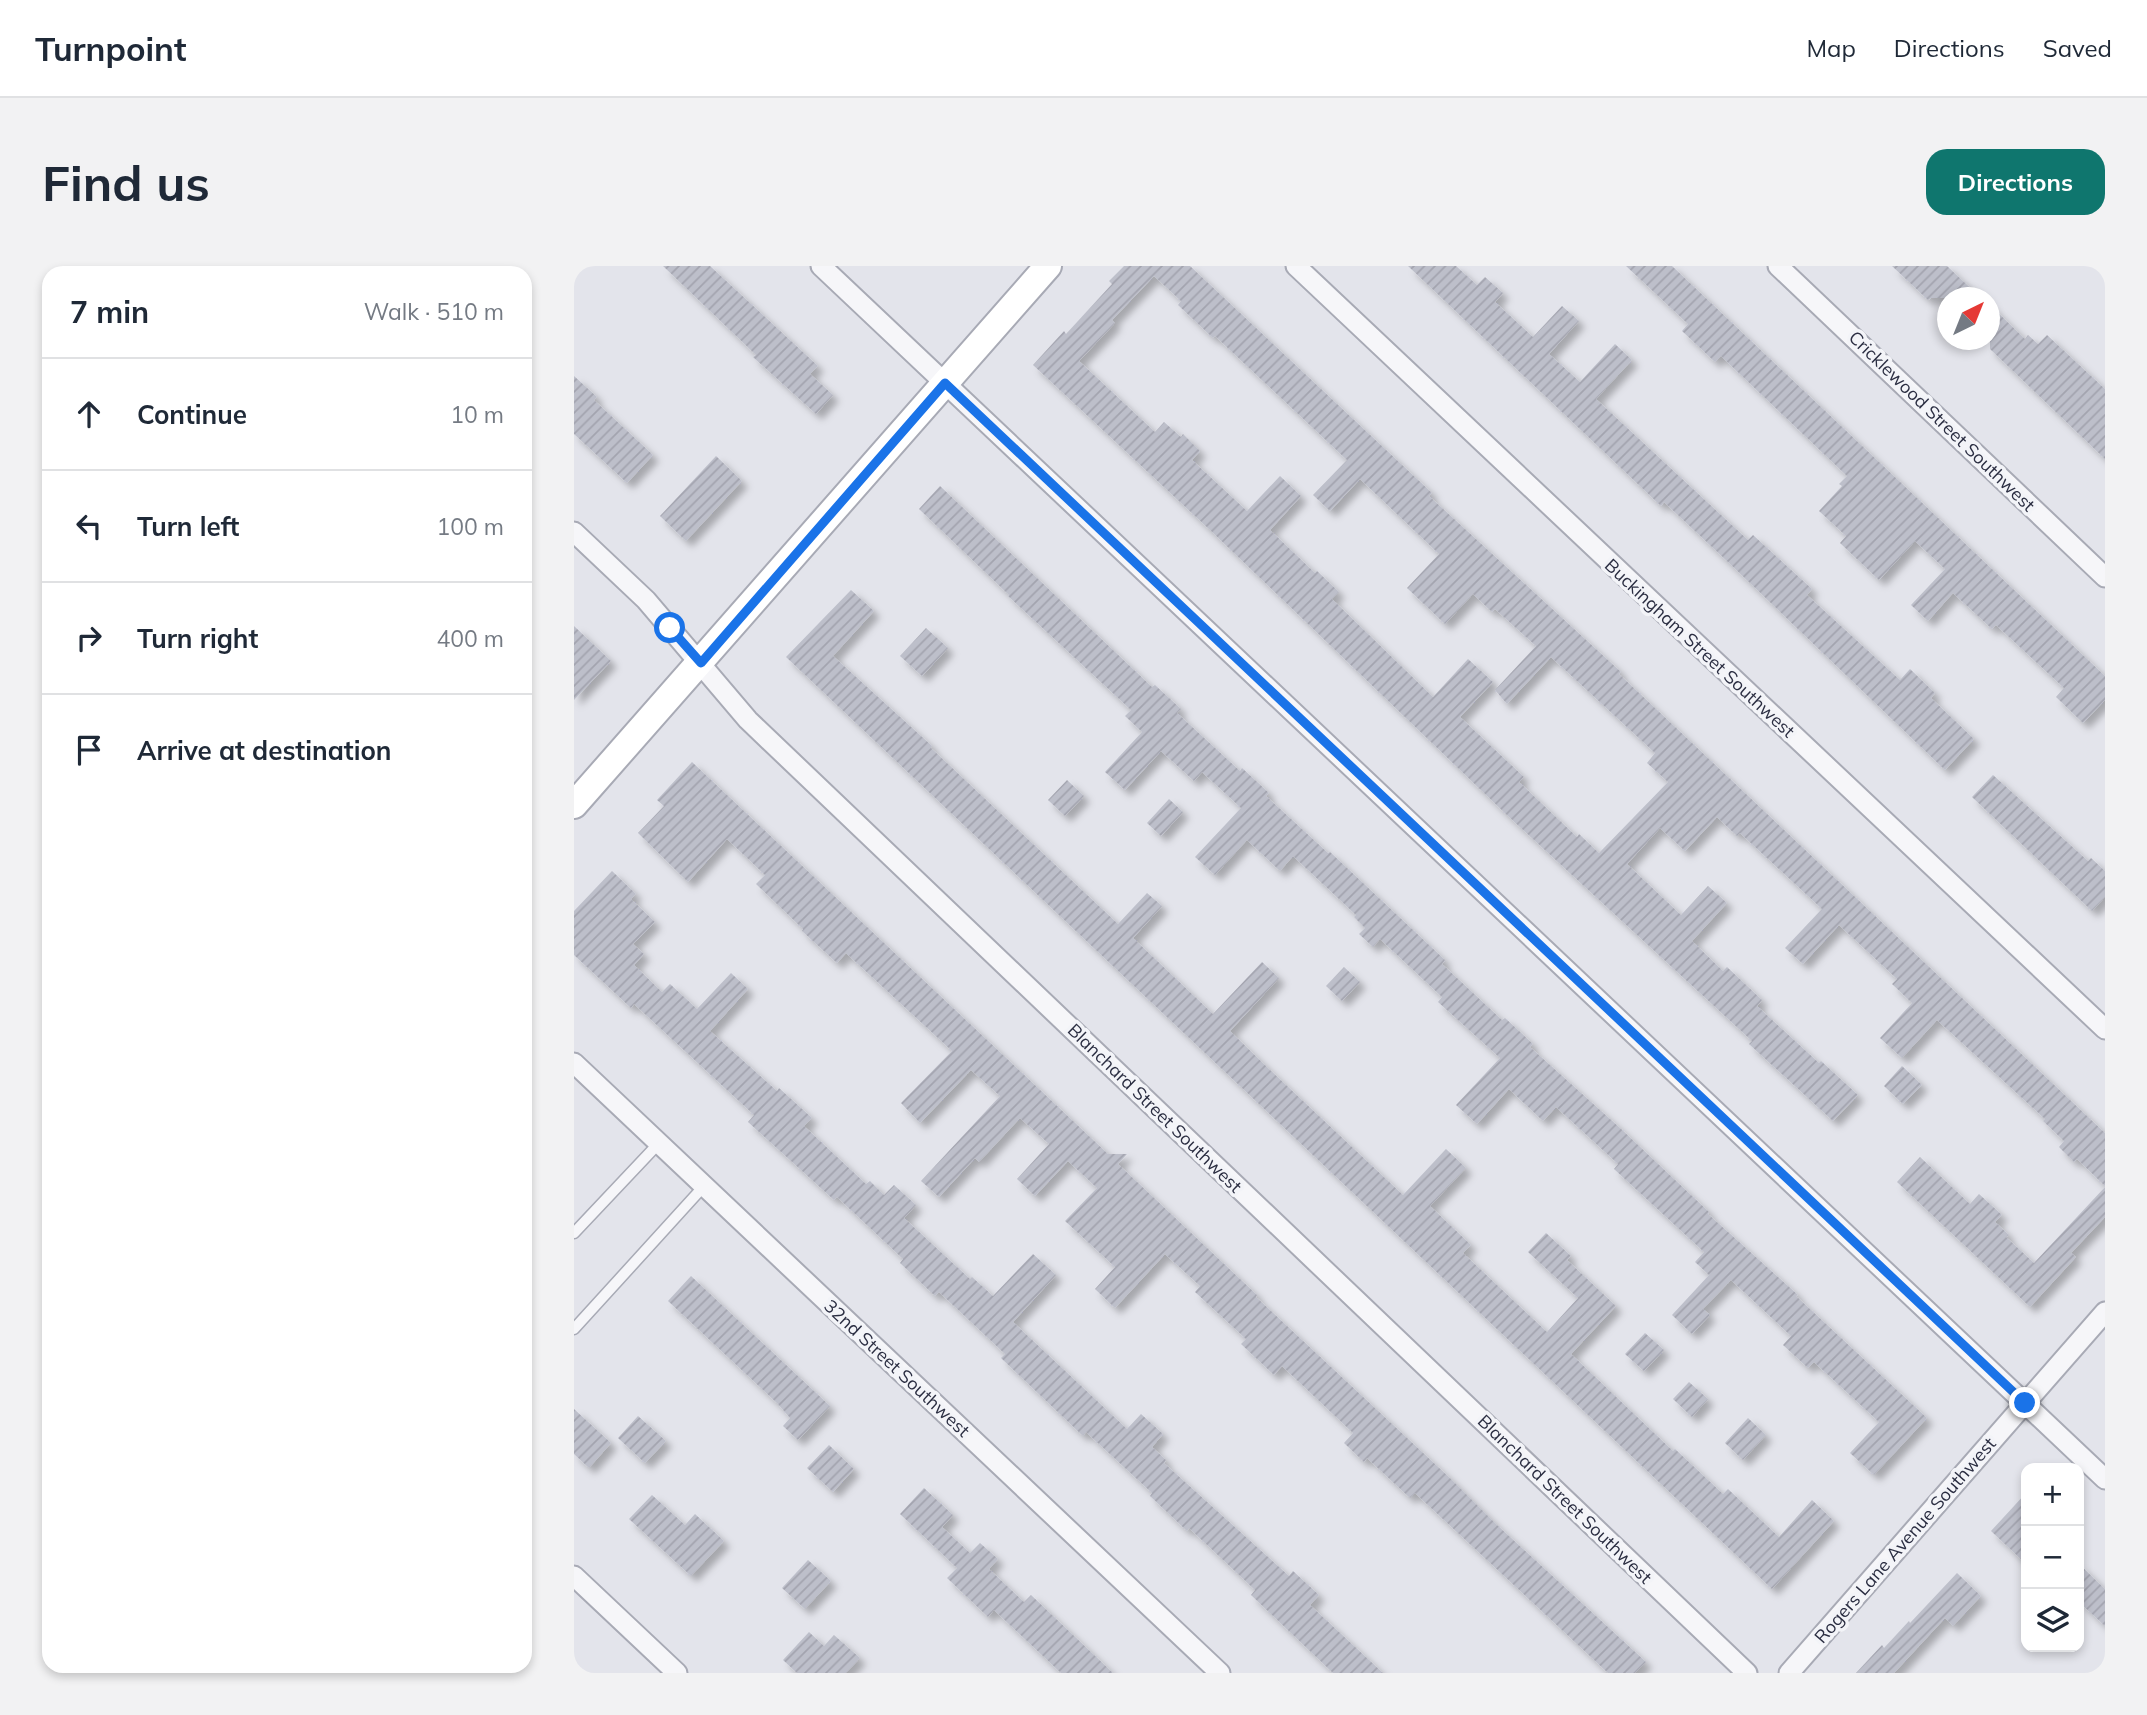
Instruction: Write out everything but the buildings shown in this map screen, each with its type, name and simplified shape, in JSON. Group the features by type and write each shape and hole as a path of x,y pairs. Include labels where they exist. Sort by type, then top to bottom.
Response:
{"street":[{"path":"821,266 2105,1479"},
{"path":"574,805 1048,266"},
{"name":"Buckingham Street Southwest","path":"1296,266 2105,1030"},
{"name":"Cricklewood Street Southwest","path":"1779,266 2105,577"},
{"name":"Blanchard Street Southwest","path":"574,532 646,600 748,720 1747,1673"},
{"name":"32nd Street Southwest","path":"574,1063 1220,1673"},
{"name":"Rogers Lane Avenue Southwest","path":"1789,1673 2105,1312"},
{"path":"574,1576 677,1673"}],"lane":[{"path":"574,1233 659,1143"},
{"path":"574,1329 704,1186"}],"route":[{"path":"670,628 701,663 945,383 2025,1403"}]}
